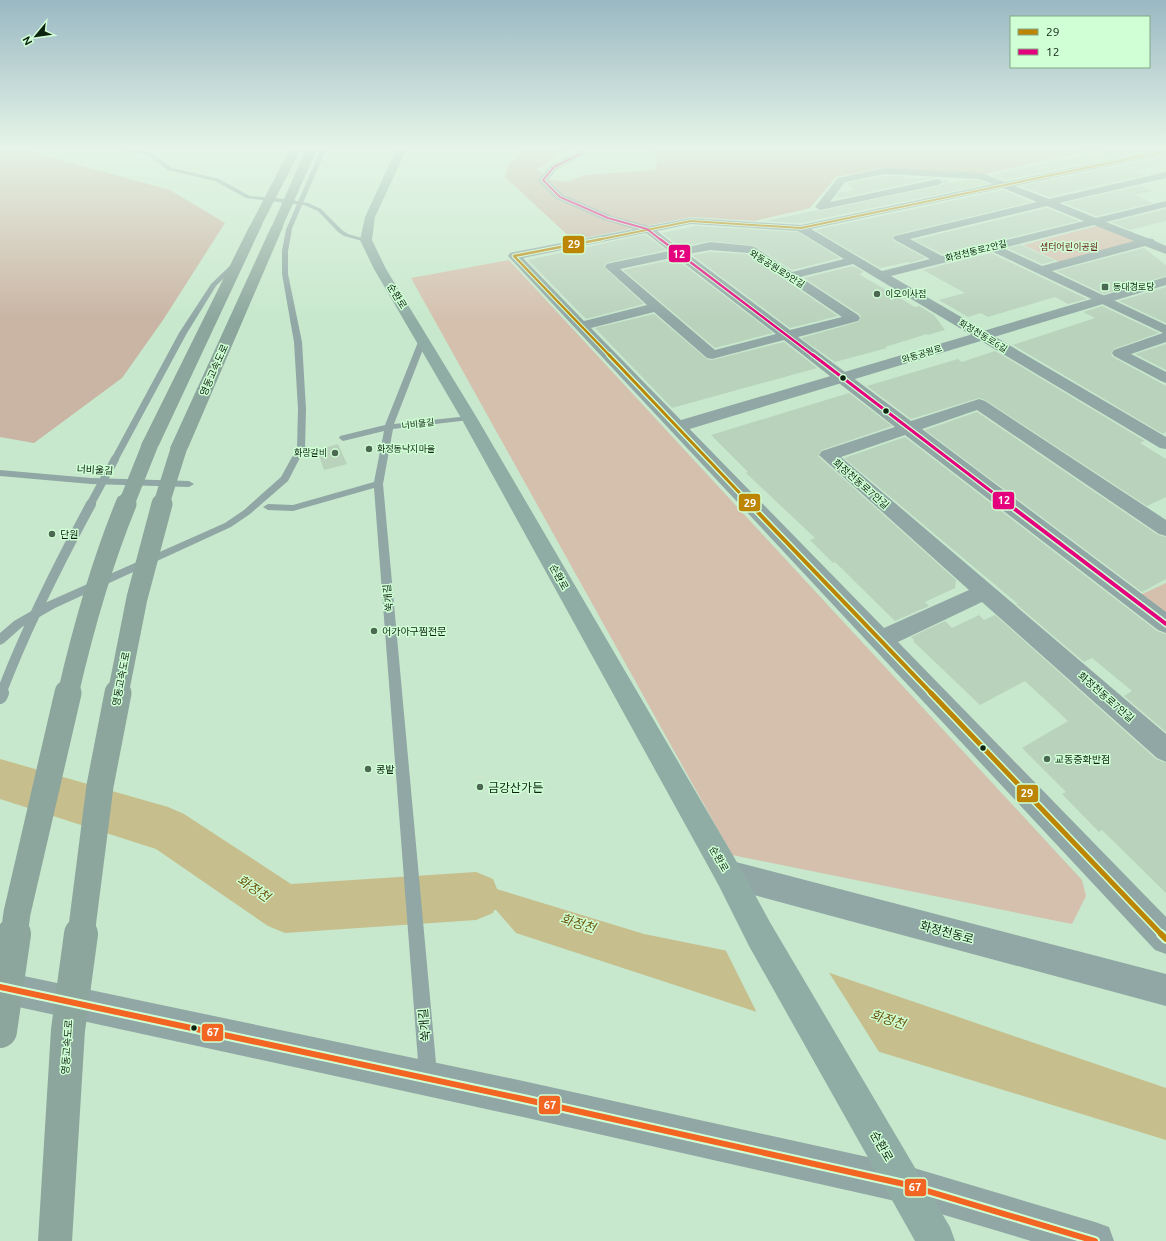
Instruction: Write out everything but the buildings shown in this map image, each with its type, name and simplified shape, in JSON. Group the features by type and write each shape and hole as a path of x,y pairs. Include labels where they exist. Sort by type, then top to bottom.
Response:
{"highway":[{"path":"0,1031 17,913 75,662 111,540 150,445 266,206"},
{"name":"영동고속도로","path":"55,1241 68,1030 100,786 137,598 165,492 179,448 283,228 291,206"}],"main road":[{"path":"366,240 370,217 375,206"},
{"path":"370,217 380,206"},
{"name":"순환로","path":"366,240 380,269 469,418 728,874 760,935 936,1241"}],"street":[{"path":"579,206 608,218 647,229 1166,624"},
{"path":"825,206 820,207 818,210 839,220"},
{"path":"904,206 801,228 691,221 514,256 1166,939"},
{"path":"941,260 899,238 1036,206"},
{"path":"1056,206 1166,250"},
{"name":"화정천동로2안길","path":"879,275 1158,206"},
{"path":"970,211 984,218"},
{"name":"화정천동로6길","path":"801,228 1166,444"},
{"path":"1041,270 1166,236"},
{"name":"와동공원로9안길","path":"710,246 751,250 790,276 852,318 712,355 611,267 710,246"},
{"path":"992,247 1166,330"},
{"path":"790,276 854,260"},
{"name":"와동공원로","path":"677,427 1166,281"},
{"path":"580,326 657,307"},
{"path":"1166,337 1120,353 1166,378"},
{"name":"화정천동로7안길","path":"1161,520 979,404 828,455 1166,750"},
{"path":"880,640 985,592"},
{"name":"화정천동로","path":"728,874 1166,990"},
{"path":"0,987 428,1079 904,1184 1095,1241"}],"lane":[{"path":"0,640 18,624 51,605 228,525 247,512 285,479 301,448 302,409 298,342 285,274 283,228 294,206"},
{"path":"313,206 325,216 338,231 353,239 366,240"},
{"path":"0,697 11,668 55,570 183,334 212,285 239,259"},
{"name":"쑥개길","path":"423,339 389,427 378,484 428,1079"},
{"name":"너비울길","path":"343,438 389,427 469,418"},
{"name":"너비울길","path":"0,473 91,481 189,484"},
{"path":"268,507 293,508 378,484"}],"green space":[{"name":"샘터어린이공원","path":"1100,225 1140,242 1062,263 1023,245"},
{"path":"509,260 1082,880 1086,896 1072,924 732,855 411,278"},
{"path":"1166,583 1166,614 1140,595"}],"shaded area":[{"path":"0,206 197,206 225,223 163,320 122,378 34,443 0,437"},
{"path":"536,206 812,206 810,208 755,221 692,217 573,240"}],"water":[{"path":"490,887 644,934 818,969 1166,1088 1166,1140 867,1048 516,933 496,910 430,908 426,895"}],"pier":[{"path":"725,949 818,967 828,971 881,1055 758,1015"}],"waterway":[{"name":"화정천","path":"0,779 168,830 285,909 476,896"}],"transit line":[{"name":"12","path":"580,206 608,218 647,229 1166,624"},
{"name":"29","path":"906,206 801,228 691,221 514,256 1166,939"},
{"name":"67","path":"0,987 523,1099 904,1184 1095,1241"}],"place":[{"name":"동대경로당","path":"1105,287"},
{"name":"이오이사점","path":"877,294"},
{"name":"화정동낙지마을","path":"369,449"},
{"name":"화랑갈비","path":"335,453"},
{"name":"단원","path":"52,534"},
{"name":"어가아구찜전문","path":"374,631"},
{"name":"교동중화반점","path":"1047,759"},
{"name":"콩밭","path":"368,769"},
{"name":"금강산가든","path":"480,787"}]}
